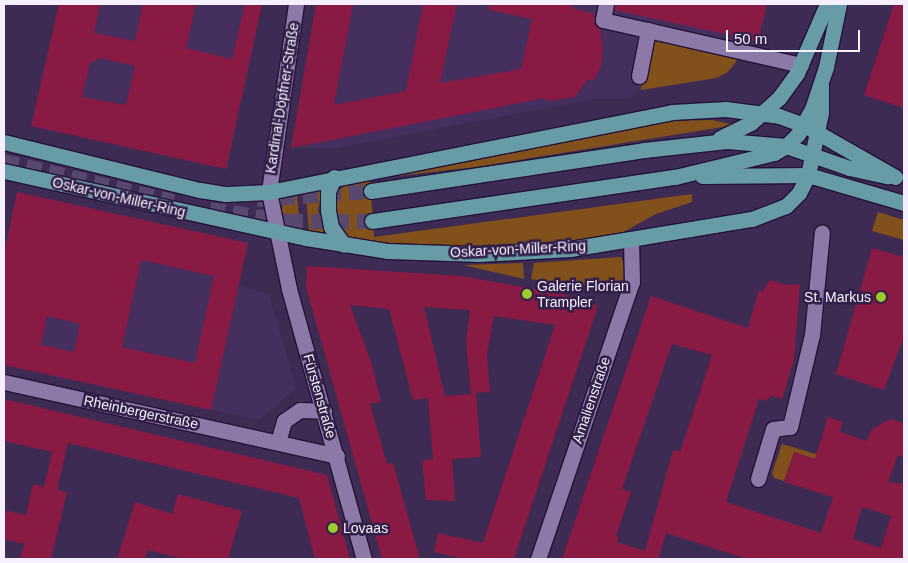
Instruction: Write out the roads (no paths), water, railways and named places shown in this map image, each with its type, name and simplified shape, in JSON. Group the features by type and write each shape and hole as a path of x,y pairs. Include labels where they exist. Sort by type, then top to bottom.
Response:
{"main road":[{"path":"706,143 736,132 764,114 782,95 801,65 827,4"},
{"name":"Oskar-von-Miller-Ring","path":"4,171 277,232 387,251 479,254 570,249 770,214 786,206 799,193 808,175 818,132 821,86 839,4"},
{"name":"Oskar-von-Miller-Ring","path":"372,221 675,177 760,157 786,146 804,125 821,86"},
{"name":"Oskar-von-Miller-Ring","path":"4,142 200,190 226,194 269,192 334,177 672,112 726,109 764,114 804,125"},
{"path":"804,125 899,179"},
{"path":"370,191 706,143 754,141 786,146 849,168 899,179"},
{"path":"675,177 808,175 904,203"},
{"path":"334,177 328,192 328,210 331,227 344,245"}],"street":[{"name":"Kardinal-Döpfner-Straße","path":"277,232 269,192 296,4"},
{"path":"606,4 603,20 801,65"},
{"path":"640,76 648,30"},
{"name":"Fürstenstraße","path":"277,232 289,289 337,456 364,559"},
{"path":"758,479 773,430 790,427 812,335 822,232"},
{"name":"Amalienstraße","path":"538,559 632,282 631,239"},
{"name":"Rheinbergerstraße","path":"4,382 337,456"},
{"path":"278,442 284,421 300,410 324,410"}],"tunnel":[{"path":"4,161 173,201"},
{"path":"257,199 371,191"},
{"path":"210,209 288,221 372,221"}],"place":[{"name":"Galerie Florian Trampler","path":"527,294"},
{"name":"St. Markus","path":"881,297"},
{"name":"Lovaas","path":"333,528"}]}
